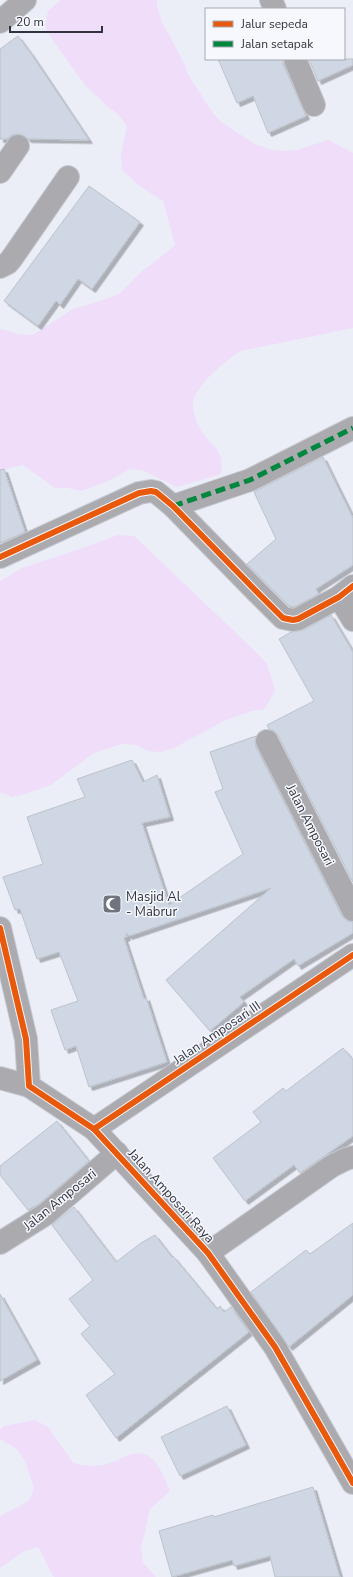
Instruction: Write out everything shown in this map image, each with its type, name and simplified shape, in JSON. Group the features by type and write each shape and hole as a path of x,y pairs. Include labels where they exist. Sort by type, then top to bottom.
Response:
{"street":[{"path":"0,22 25,0"},
{"path":"295,60 314,105"},
{"path":"0,172 18,146"},
{"path":"0,267 8,263 12,258 68,177"},
{"path":"173,506 250,480 353,428"},
{"path":"0,557 139,493 151,491 156,492 173,506 283,618 293,620 298,619 346,591 353,620"},
{"name":"Jalan Amposari","path":"267,740 353,910"},
{"path":"0,928 26,1039 29,1086"},
{"name":"Jalan Amposari III","path":"94,1129 353,955"},
{"name":"Jalan Amposari Raya","path":"0,1078 29,1086 94,1129 208,1253 275,1347 353,1483"},
{"name":"Jalan Amposari","path":"0,1244 46,1214 117,1153"},
{"path":"208,1253 332,1166 353,1157"}],"shaded area":[{"path":"61,0 157,0 157,6 162,22 183,61 188,74 212,112 221,122 255,144 268,149 283,151 297,150 328,140 353,153 353,328 241,351 220,366 200,388 193,402 193,409 200,429 219,453 222,465 221,474 177,487 144,471 130,469 106,482 81,491 68,488 55,488 23,465 9,468 0,475 0,329 19,334 33,335 73,309 120,293 142,271 175,245 163,201 138,185 122,170 121,155 127,126 118,114 107,106 85,85 52,39 45,26 48,11"},
{"path":"118,535 134,536 257,653 267,664 275,690 265,709 251,711 224,721 174,748 161,752 148,751 136,745 122,744 94,753 51,785 12,797 0,792 0,581 22,568"},
{"path":"35,1420 48,1427 73,1463 88,1466 99,1466 109,1464 126,1456 138,1453 144,1454 154,1460 170,1491 150,1509 141,1549 143,1563 156,1577 54,1577 38,1547 24,1551 0,1568 0,1516 29,1501 34,1488 25,1461 17,1449 0,1439 0,1430 4,1426"}],"building":[{"path":"18,36 89,140 28,139 19,134 12,135 7,139 0,139 0,49"},
{"path":"353,59 353,65 318,81 309,60"},
{"path":"218,60 283,60 283,64 306,116 268,133 253,96 237,103"},
{"path":"89,186 140,222 92,289 78,279 60,305 56,301 38,326 4,301"},
{"path":"323,457 353,518 353,565 316,589 319,594 294,607 289,606 247,564 276,539 254,492"},
{"path":"4,469 25,532 0,543 0,470"},
{"path":"331,615 353,652 353,882 278,735 269,729 267,725 314,701 279,639 291,632 304,630"},
{"path":"256,736 256,747 342,916 347,921 353,922 353,933 298,966 294,959 240,997 244,1002 210,1031 166,980 271,888 129,936 126,933 127,937 124,938 144,999 146,997 167,1062 89,1087 76,1046 65,1050 51,1010 78,1001 59,952 37,959 20,909 15,910 3,877 43,864 27,817 85,797 77,779 132,760 143,782 157,775 170,817 142,823 169,905 243,854 215,792 223,789 210,752"},
{"path":"343,1048 353,1060 353,1136 300,1173 294,1165 245,1201 213,1158 261,1122 253,1112 283,1088 286,1091"},
{"path":"57,1121 89,1161 39,1204 28,1210 0,1175 0,1166"},
{"path":"74,1207 116,1262 141,1243 155,1235 217,1309 220,1306 224,1312 231,1307 249,1332 116,1438 86,1395 115,1374 81,1334 90,1326 69,1299 93,1280 52,1225"},
{"path":"353,1223 353,1295 289,1347 251,1292 306,1250 310,1254"},
{"path":"0,1294 37,1360 0,1381"},
{"path":"227,1406 246,1445 180,1476 161,1437"},
{"path":"313,1487 340,1577 275,1577 270,1556 234,1566 232,1560 172,1577 159,1531 213,1515 214,1517"}],"marked path":[{"path":"173,506 250,480 353,428"}],"cycle path":[{"path":"0,557 139,493 151,491 156,492 173,506 283,618 293,620 298,619 339,597 353,586"},
{"path":"0,928 26,1039 29,1086 94,1129 208,1253 275,1347 353,1483"},
{"path":"94,1129 353,955"}],"place":[{"name":"Masjid Al - Mabrur","path":"112,904"}]}
